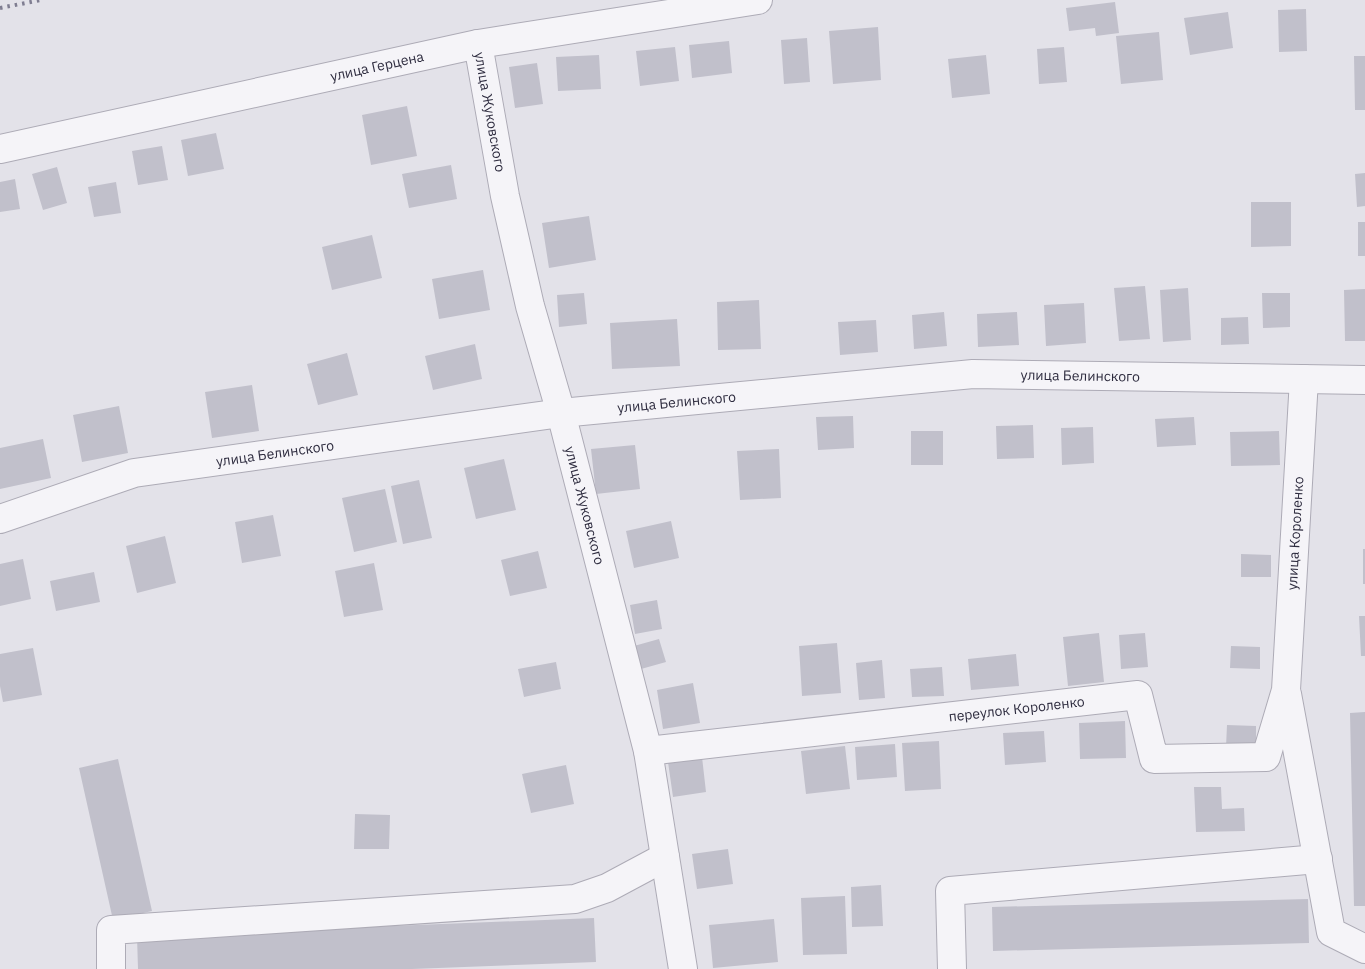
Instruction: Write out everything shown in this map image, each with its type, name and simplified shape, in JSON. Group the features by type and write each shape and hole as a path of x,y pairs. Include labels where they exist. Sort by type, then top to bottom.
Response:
{"street":[{"name":"улица Герцена","path":"0,149 478,44 758,0"},
{"name":"улица Жуковского","path":"478,44 505,196 530,306 561,413 648,751 684,969"},
{"name":"улица Белинского","path":"0,519 134,473 561,413 973,374 1365,380"},
{"name":"улица Короленко","path":"1286,690 1304,379"},
{"name":"переулок Короленко","path":"648,751 1138,695 1154,759 1266,757 1286,690"},
{"path":"1286,690 1331,932 1365,949"},
{"path":"111,969 111,930 575,899 607,888 665,857"},
{"path":"952,969 950,891 1318,859"}],"building":[{"path":"1115,2 1119,33 1096,36 1095,28 1069,31 1066,8"},
{"path":"1306,9 1307,51 1279,52 1278,10"},
{"path":"1228,12 1233,48 1190,55 1184,18"},
{"path":"878,27 881,80 833,84 829,31"},
{"path":"1159,32 1163,80 1121,84 1116,36"},
{"path":"807,38 810,82 784,84 781,40"},
{"path":"729,41 732,73 692,78 689,45"},
{"path":"675,47 679,81 640,86 636,51"},
{"path":"1064,47 1067,82 1039,84 1037,49"},
{"path":"599,55 601,89 558,91 556,57"},
{"path":"986,55 990,94 952,98 948,59"},
{"path":"1354,56 1365,56 1365,110 1355,110"},
{"path":"537,63 543,104 515,108 509,67"},
{"path":"407,106 417,156 371,165 362,115"},
{"path":"216,133 224,169 188,176 181,140"},
{"path":"162,146 168,180 138,185 132,151"},
{"path":"451,165 457,199 409,208 402,174"},
{"path":"57,167 67,203 43,210 32,174"},
{"path":"1365,173 1365,206 1357,207 1355,174"},
{"path":"15,179 20,209 0,212 0,182"},
{"path":"116,182 121,213 94,217 88,187"},
{"path":"1251,202 1291,202 1291,246 1251,247"},
{"path":"589,216 596,260 549,268 542,223"},
{"path":"1358,222 1365,222 1365,256 1358,256"},
{"path":"372,235 382,278 332,290 322,247"},
{"path":"483,270 490,310 439,319 432,279"},
{"path":"1145,286 1150,339 1119,341 1114,288"},
{"path":"1188,288 1191,340 1163,342 1160,290"},
{"path":"1365,289 1365,341 1345,341 1344,290"},
{"path":"584,293 587,324 559,327 557,295"},
{"path":"1262,293 1290,293 1290,327 1263,328"},
{"path":"759,300 761,349 718,350 717,302"},
{"path":"1084,303 1086,343 1046,346 1044,305"},
{"path":"944,312 947,346 914,349 912,315"},
{"path":"1017,312 1019,345 978,347 977,314"},
{"path":"1248,317 1249,344 1221,345 1221,318"},
{"path":"677,319 680,366 612,369 610,323"},
{"path":"876,320 878,352 840,355 838,322"},
{"path":"475,344 482,379 433,390 425,356"},
{"path":"347,353 358,395 318,405 307,364"},
{"path":"252,385 259,431 212,438 205,392"},
{"path":"119,406 128,453 82,462 73,415"},
{"path":"853,416 854,448 818,450 816,417"},
{"path":"1194,417 1196,445 1157,447 1155,419"},
{"path":"1033,425 1034,458 997,459 996,426"},
{"path":"1093,427 1094,463 1062,465 1061,428"},
{"path":"911,431 943,431 943,465 911,465"},
{"path":"1279,431 1280,465 1231,466 1230,432"},
{"path":"43,439 51,478 0,489 0,448"},
{"path":"635,445 640,489 596,494 591,449"},
{"path":"779,449 781,498 740,500 737,451"},
{"path":"504,459 516,510 476,519 464,468"},
{"path":"419,480 432,538 403,544 391,486"},
{"path":"385,489 397,542 354,552 342,498"},
{"path":"273,515 281,556 242,563 235,522"},
{"path":"671,521 679,558 634,568 626,531"},
{"path":"165,536 176,583 137,593 126,546"},
{"path":"1363,549 1365,549 1365,584 1363,584"},
{"path":"538,551 547,588 510,596 501,560"},
{"path":"1241,554 1271,555 1271,577 1241,577"},
{"path":"23,559 31,599 0,606 0,564"},
{"path":"374,563 383,610 344,617 335,571"},
{"path":"94,572 100,602 56,611 50,581"},
{"path":"657,600 662,629 635,634 630,605"},
{"path":"1359,616 1365,616 1365,656 1361,656"},
{"path":"1099,633 1104,682 1068,686 1063,637"},
{"path":"1145,633 1148,667 1121,669 1119,635"},
{"path":"659,639 666,662 641,669 634,646"},
{"path":"837,643 841,693 802,696 799,646"},
{"path":"1231,646 1260,647 1260,669 1230,668"},
{"path":"33,648 42,695 3,702 0,686 0,654"},
{"path":"1016,654 1019,686 971,690 968,659"},
{"path":"882,660 885,698 859,700 856,663"},
{"path":"556,662 561,689 524,697 518,669"},
{"path":"942,667 944,696 912,697 910,669"},
{"path":"693,683 700,723 663,729 657,690"},
{"path":"1365,712 1365,906 1354,906 1350,713"},
{"path":"1125,721 1126,758 1080,759 1079,723"},
{"path":"1227,725 1256,726 1256,748 1226,747"},
{"path":"1044,731 1046,762 1005,765 1003,733"},
{"path":"939,741 941,789 905,791 902,743"},
{"path":"895,744 897,777 857,780 855,747"},
{"path":"845,746 850,789 806,794 801,751"},
{"path":"702,757 706,792 673,797 668,762"},
{"path":"118,759 152,911 113,920 79,768"},
{"path":"566,765 574,804 531,813 522,774"},
{"path":"1194,787 1221,787 1222,809 1244,808 1245,831 1196,832"},
{"path":"355,814 390,815 389,849 354,849"},
{"path":"728,849 733,884 697,889 692,854"},
{"path":"881,885 883,926 852,927 851,887"},
{"path":"845,896 847,954 803,955 801,898"},
{"path":"1308,899 1309,943 993,951 992,907"},
{"path":"594,918 596,962 412,969 138,969 137,936"},
{"path":"774,919 778,962 713,968 709,925"}],"railway":[{"path":"0,8 41,0"}]}
